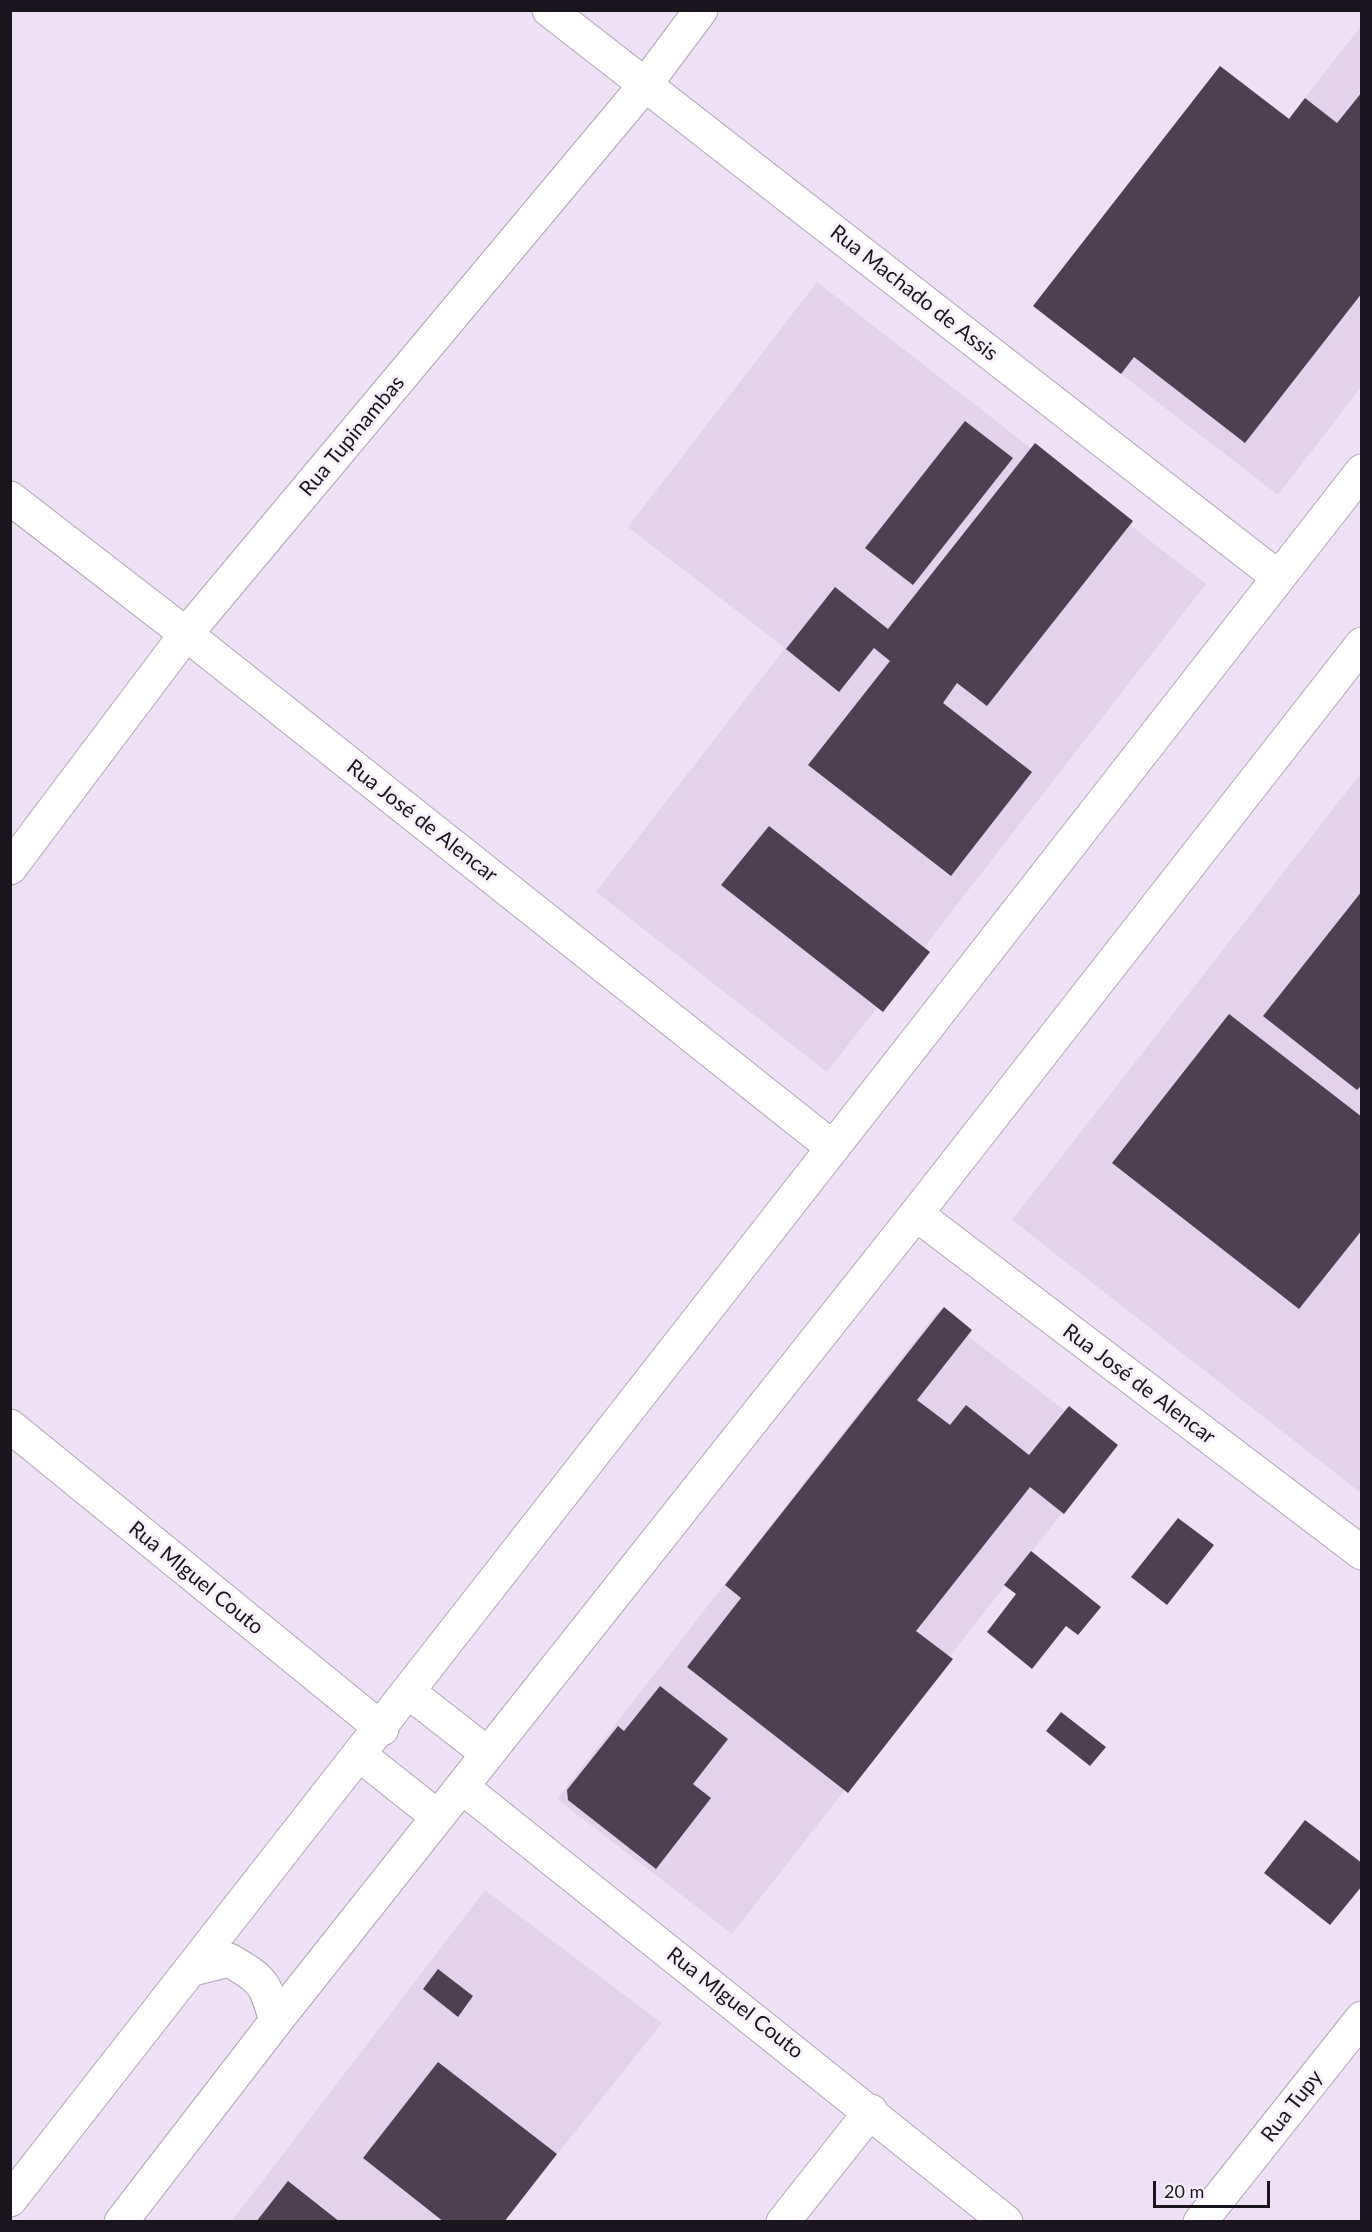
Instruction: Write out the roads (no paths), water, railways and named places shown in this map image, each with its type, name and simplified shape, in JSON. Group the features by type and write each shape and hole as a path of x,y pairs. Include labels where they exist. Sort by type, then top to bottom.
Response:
{"street":[{"name":"Rua Machado de Assis","path":"549,10 1278,577"},
{"name":"Rua Tupinambas","path":"10,868 186,634 645,85 701,10"},
{"path":"10,2200 361,1756 831,1147 1362,471"},
{"name":"Rua José de Alencar","path":"10,498 186,634 831,1147"},
{"path":"121,2222 276,2021 916,1214 1362,644"},
{"name":"Rua José de Alencar","path":"916,1214 1362,1553"},
{"name":"Rua MIguel Couto","path":"10,1426 382,1729"},
{"path":"410,1693 488,1754"},
{"path":"361,1756 438,1817"},
{"name":"Rua MIguel Couto","path":"462,1787 871,2111 1006,2222"},
{"path":"193,1969 229,1960 249,1972 267,1988 276,2021"},
{"name":"Rua Tupy","path":"1200,2222 1362,2018"},
{"path":"783,2222 871,2111"}]}
